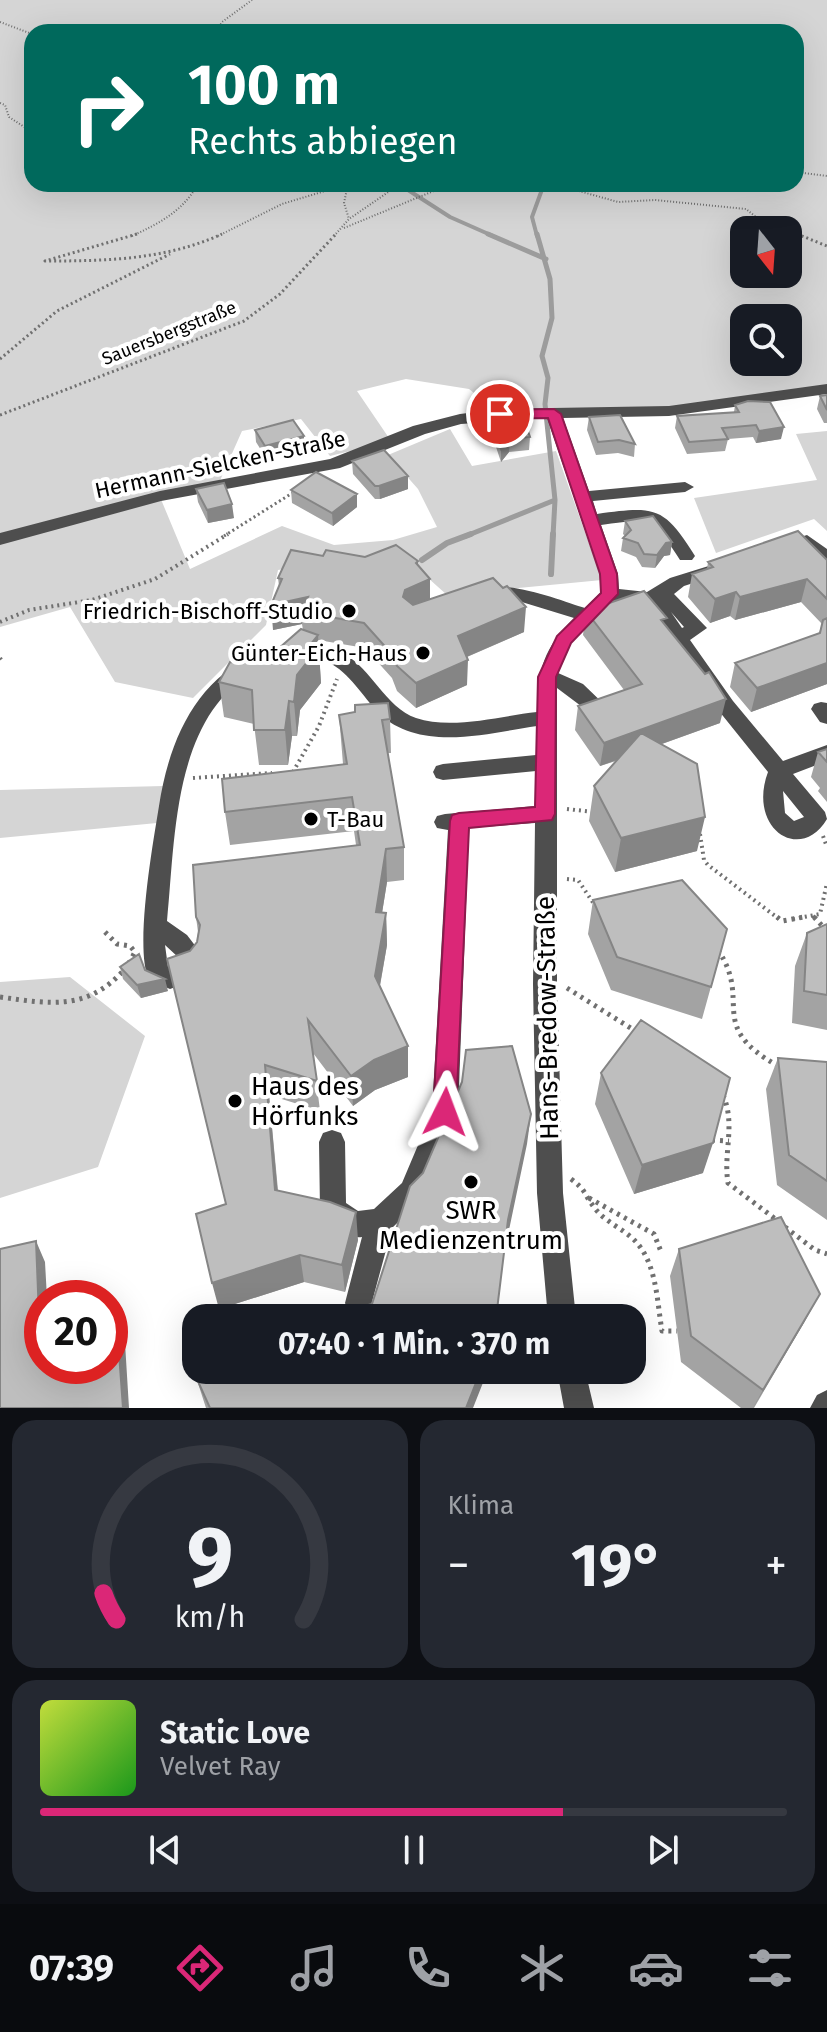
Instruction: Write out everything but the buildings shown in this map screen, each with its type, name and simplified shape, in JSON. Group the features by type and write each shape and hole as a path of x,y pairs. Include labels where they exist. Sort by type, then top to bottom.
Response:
{"street":[{"name":"Hermann-Sielcken-Straße","path":"0,539 160,496 334,464 419,430 460,419 669,411 827,389"},
{"path":"548,414 609,574 610,594 656,596 677,582 739,563"},
{"path":"580,497 685,487"},
{"path":"589,521 624,518 658,521 665,524 686,556"},
{"path":"766,554 807,541 827,559"},
{"path":"468,600 482,594 512,593 587,615"},
{"name":"Hans-Bredow-Straße","path":"561,1304 549,1164 544,718 547,677 563,640 610,594"},
{"path":"656,596 679,638 726,706 779,771 827,753"},
{"path":"155,925 175,780 190,722 204,699 225,679 259,659 295,651 323,653 343,662 396,718 414,726 435,730 544,718"},
{"path":"547,677 580,690 600,710"},
{"path":"443,772 546,762"},
{"path":"359,1303 380,1221 411,1192 445,1112 452,822 545,811"},
{"path":"332,1142 333,1210 355,1225 380,1221"},
{"path":"574,1384 579,1408"}],"path":[{"path":"221,24 252,0"},
{"path":"0,22 24,31"},
{"path":"0,103 5,105 9,117 24,127"},
{"path":"804,173 827,176"},
{"path":"194,192 188,202 140,233 45,261 116,261 170,253 217,236 282,204 322,192"},
{"path":"346,192 344,203 349,219"},
{"name":"Sauersbergstraße","path":"0,415 244,321 280,294 349,219 388,192"},
{"path":"341,229 385,208 432,192"},
{"path":"583,192 618,202 655,200 746,209 755,216"},
{"path":"802,236 827,246"},
{"path":"0,359 57,311 186,245"},
{"path":"0,622 29,610 92,600 155,579 265,513 299,488"},
{"path":"175,780 293,772 319,726 343,662"},
{"path":"588,811 599,799"},
{"path":"545,811 597,812"},
{"path":"698,821 704,860 708,865 782,921 820,914 827,883"},
{"path":"545,876 578,880 596,907 605,907"},
{"path":"813,916 827,931"},
{"path":"0,997 88,1001 118,979 135,952 130,946 117,944 105,932"},
{"path":"709,940 729,961 733,972 730,1012 734,1025 755,1053 784,1069"},
{"path":"545,984 572,989 597,1009 641,1034"},
{"path":"719,1087 734,1121 724,1165 728,1183 815,1250 827,1254"},
{"path":"712,1140 729,1141"},
{"path":"549,1164 586,1190 594,1208 636,1242 653,1273 662,1331 677,1331"},
{"path":"587,1197 654,1234 662,1254"}],"shaded area":[{"path":"0,0 827,0 827,389 700,408 500,414 469,389 406,379 357,391 391,441 330,456 301,419 242,431 218,485 160,497 190,569 282,526 334,545 393,540 437,527 418,489 388,455 450,429 472,466 556,451 602,580 447,595 398,551 278,570 266,625 193,698 115,682 70,607 0,627"},
{"path":"827,431 827,531 814,519 716,553 694,498 817,480 796,434"},
{"path":"164,786 157,823 0,838 0,790"},
{"path":"70,977 145,1036 98,1167 0,1198 0,982"}],"waterway":[{"path":"411,192 450,217 493,236"},
{"path":"537,236 532,217 541,192"},
{"path":"488,234 544,258"},
{"path":"537,234 544,258"},
{"path":"544,258 550,279 552,318 542,356 548,378 545,404 555,500"},
{"path":"470,534 555,500"},
{"path":"553,536 555,500"},
{"path":"422,560 447,543 470,534"},
{"path":"466,536 470,534"},
{"path":"551,574 553,534"}],"place":[{"name":"Friedrich-Bischoff-Studio","path":"349,611"},
{"name":"Günter-Eich-Haus","path":"423,653"},
{"name":"T-Bau","path":"311,819"},
{"name":"Haus des Hörfunks","path":"235,1101"},
{"name":"SWR Medienzentrum","path":"471,1182"}],"route":[{"path":"445,1112 459,821 545,814 544,718 547,677 563,640 610,594 609,574 554,414 500,414"}]}
